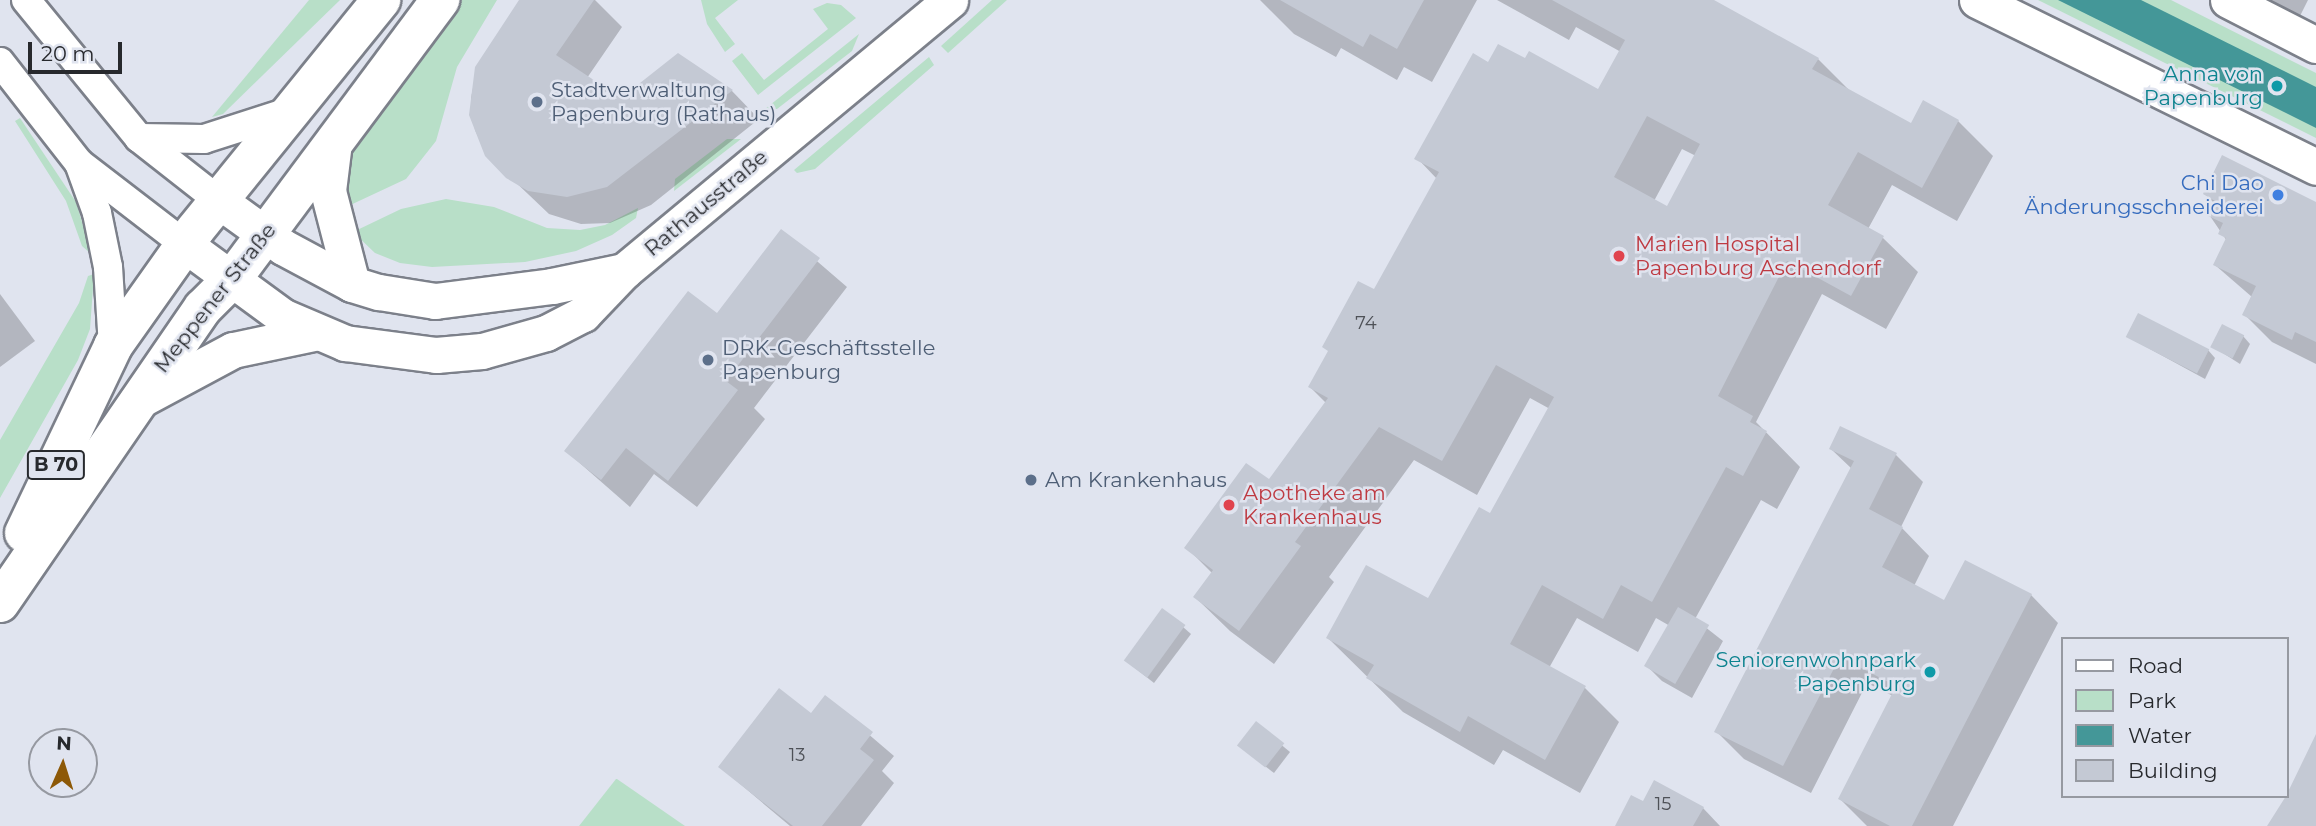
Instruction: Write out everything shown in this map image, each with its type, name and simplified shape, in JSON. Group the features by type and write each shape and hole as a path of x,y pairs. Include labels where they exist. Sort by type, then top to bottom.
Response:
{"main road":[{"name":"B 70","path":"0,583 113,346 218,200 381,0"},
{"name":"Meppener Straße","path":"0,603 135,402 203,307 233,278 440,0"}],"street":[{"path":"26,0 139,138 218,200"},
{"name":"Rathausstraße","path":"184,244 282,316 314,333 384,351 436,355 482,351 546,333 583,314 624,271 950,0"},
{"path":"1977,0 2316,167"},
{"path":"2228,0 2316,45"},
{"path":"0,62 79,163 184,244"},
{"path":"139,138 204,139 289,112"},
{"name":"B 70","path":"334,142 328,191 352,284"},
{"name":"B 70","path":"79,163 97,213 108,267 113,346"},
{"name":"Rathausstraße","path":"218,200 265,234 352,284 435,301 552,286 624,271"},
{"name":"B 70","path":"135,402 233,350 314,333"}],"green space":[{"path":"309,0 340,0 223,114 212,117"},
{"path":"462,0 497,0 457,67 436,141 406,179 344,208 348,159"},
{"path":"701,0 738,0 715,18 735,44 725,52 707,24"},
{"path":"992,0 1007,0 948,53 941,46"},
{"path":"2038,0 2171,0 2316,73 2316,138"},
{"path":"827,3 841,5 856,18 758,95 732,61 742,53 764,80 828,29 813,9"},
{"path":"859,34 852,51 777,109 765,109"},
{"path":"929,57 934,65 815,169 797,173 794,170"},
{"path":"20,118 76,202 92,255 82,246 66,201 15,121"},
{"path":"727,139 741,139 674,191 675,179"},
{"path":"446,199 494,207 547,228 580,230 605,225 638,208 636,218 612,235 576,251 525,262 432,267 400,263 375,253 353,232 401,209"},
{"path":"94,274 90,329 78,360 0,498 0,440 79,303 88,276"},
{"path":"617,779 685,826 579,826"}],"water":[{"path":"2058,0 2141,0 2316,87 2316,128"}],"building":[{"name":"Stadtverwaltung Papenburg (Rathaus)","path":"519,0 594,0 556,55 621,98 678,53 733,90 607,187 567,197 528,191 506,178 485,156 469,115 475,67"},
{"path":"1280,0 1424,0 1397,49 1370,34 1363,47"},
{"path":"1552,0 1714,0 1819,58 1812,69 1911,123 1923,100 1959,120 1922,188 1858,152 1828,205 1884,236 1851,296 1787,261 1718,396 1753,416 1750,422 1767,431 1743,476 1726,467 1652,602 1621,585 1603,619 1542,585 1510,644 1586,686 1545,760 1468,716 1460,732 1366,678 1374,665 1326,638 1366,565 1428,598 1479,507 1490,513 1554,397 1496,365 1442,461 1379,427 1295,542 1301,546 1239,631 1193,597 1213,570 1184,548 1246,463 1269,479 1328,398 1308,387 1328,351 1322,347 1358,281 1374,289 1439,172 1414,159 1473,53 1488,62 1498,44 1525,58 1529,51 1598,89 1625,40","holes":["1647,116 1700,144 1667,206 1614,177"]},
{"path":"2222,155 2316,202 2316,342 2295,332 2292,340 2242,315 2256,286 2213,265 2226,238 2218,234 2223,223 2208,216 2215,201 2203,194"},
{"name":"DRK-Geschäftsstelle Papenburg","path":"781,229 820,258 726,381 738,390 668,481 626,448 601,480 564,451 688,291 717,313"},
{"path":"2138,313 2209,349 2197,373 2126,337"},
{"path":"2222,324 2244,335 2232,359 2210,347"},
{"name":"Seniorenwohnpark Papenburg","path":"1840,426 1897,453 1869,509 1903,527 1882,567 1944,600 1965,560 2032,594 1912,826 1890,826 1838,799 1896,686 1840,657 1783,766 1714,732 1854,461 1829,449"},
{"path":"1678,607 1709,625 1675,684 1644,666"},
{"path":"1162,608 1185,625 1147,678 1124,661"},
{"path":"779,688 811,713 825,695 873,732 860,749 874,760 822,826 793,826 718,767"},
{"path":"1256,721 1284,743 1265,768 1237,745"},
{"path":"2316,734 2316,826 2267,826 2285,798 2288,798 2288,792"},
{"path":"1654,780 1704,807 1693,826 1615,826 1631,795 1643,801"}],"place":[{"name":"Anna von Papenburg","path":"2277,86"},
{"name":"Stadtverwaltung Papenburg (Rathaus)","path":"537,102"},
{"name":"Chi Dao Änderungsschneiderei","path":"2278,195"},
{"name":"Marien Hospital Papenburg Aschendorf","path":"1619,256"},
{"name":"DRK-Geschäftsstelle Papenburg","path":"708,360"},
{"name":"Am Krankenhaus","path":"1031,480"},
{"name":"Apotheke am Krankenhaus","path":"1229,505"},
{"name":"Seniorenwohnpark Papenburg","path":"1930,672"}]}
